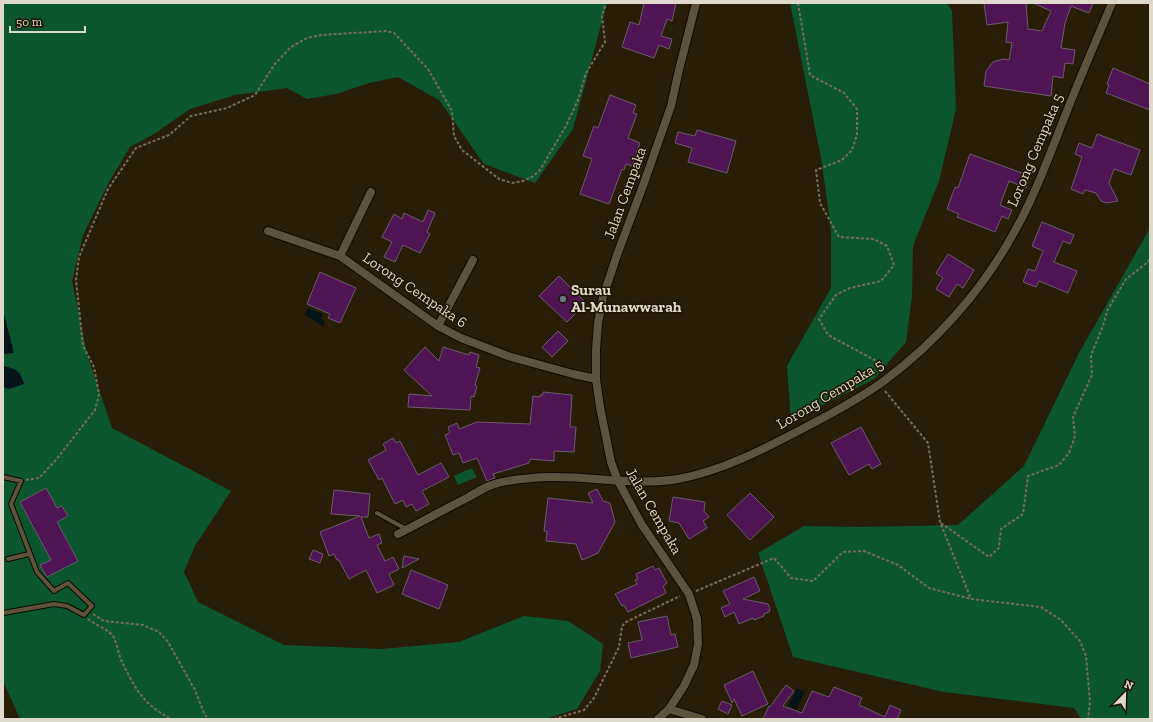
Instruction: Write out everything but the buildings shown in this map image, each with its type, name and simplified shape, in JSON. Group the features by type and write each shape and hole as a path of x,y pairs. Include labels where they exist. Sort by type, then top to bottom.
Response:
{"street":[{"name":"Jalan Cempaka","path":"658,719 669,709 684,686 694,665 698,644 697,619 689,594 642,525 618,481 611,462 600,407 596,379 596,350 598,323 603,297 671,106 696,3"},
{"name":"Lorong Cempaka 5","path":"398,534 488,487 512,480 557,477 647,482 676,479 701,474 731,463 778,442 828,416 880,384 913,358 945,326 968,300 987,275 1012,236 1032,196 1112,3"},
{"path":"340,256 371,192"},
{"name":"Lorong Cempaka 6","path":"268,231 340,256 438,326 466,340 508,356 596,379"},
{"path":"438,326 473,260"},
{"path":"669,709 702,719"}],"lane":[{"path":"3,478 21,482 11,504 37,572 54,591 68,584 92,606 84,615 67,606 54,604 3,613"},
{"path":"377,513 407,530"},
{"path":"8,559 30,554"}],"path":[{"path":"21,482 39,478 55,461 95,410 99,394 94,367 83,346 76,280 79,257 108,189 136,148 169,134 191,116 227,108 255,94 274,65 291,47 307,38 321,35 386,31 394,33 428,68 452,110 454,136 462,150 499,179 512,183 523,182 540,170 566,126 578,100 586,73 605,42 602,16 606,3"},
{"path":"798,3 810,75 844,93 857,109 857,136 852,150 842,160 816,170 820,203 839,237 874,239 887,246 894,264 881,281 850,288 836,295 819,319 828,335 882,364 880,384 928,443 940,522 971,599"},
{"path":"940,522 989,557 999,548 1001,529 1023,514 1028,476 1059,465 1069,454 1075,436 1073,417 1092,375 1091,355 1103,326 1107,311 1126,280 1148,262 1150,258"},
{"path":"554,719 584,710 594,698 619,647 622,626 626,622 662,604 774,558 791,578 812,581 843,552 864,551 898,565 929,588 971,599 1040,607 1061,620 1080,641 1086,656 1090,702 1088,719"},
{"path":"88,610 104,621 143,625 159,632 168,642 195,690 208,719"},
{"path":"84,615 99,627 110,632 113,636 120,658 138,691 147,702 170,719"},
{"path":"229,719 262,719"}],"green space":[{"path":"3,3 607,3 573,129 535,183 484,164 439,100 398,77 369,83 336,94 307,99 287,88 235,95 190,109 154,134 130,147 110,180 83,235 72,281 87,354 112,428 231,491 195,546 184,572 198,602 284,645 382,649 459,642 524,616 568,621 603,644 600,671 577,709 545,719 20,719 3,681"},
{"path":"790,3 947,3 952,11 956,109 939,181 913,246 912,296 906,342 874,379 791,421 787,366 831,288 831,228 821,158"},
{"path":"1150,228 1150,719 1081,719 1074,708 944,692 793,657 758,553 804,526 860,527 958,525 1024,466 1079,353"},
{"path":"472,468 477,477 458,485 454,476"}],"shaded area":[{"path":"308,308 323,314 321,319 325,321 323,326 305,315"},
{"path":"3,310 14,353 3,354"},
{"path":"4,366 12,368 20,373 24,384 9,389 3,387"},
{"path":"797,688 805,692 796,710 788,706"}],"place":[{"name":"Surau Al-Munawwarah","path":"563,299"}]}
